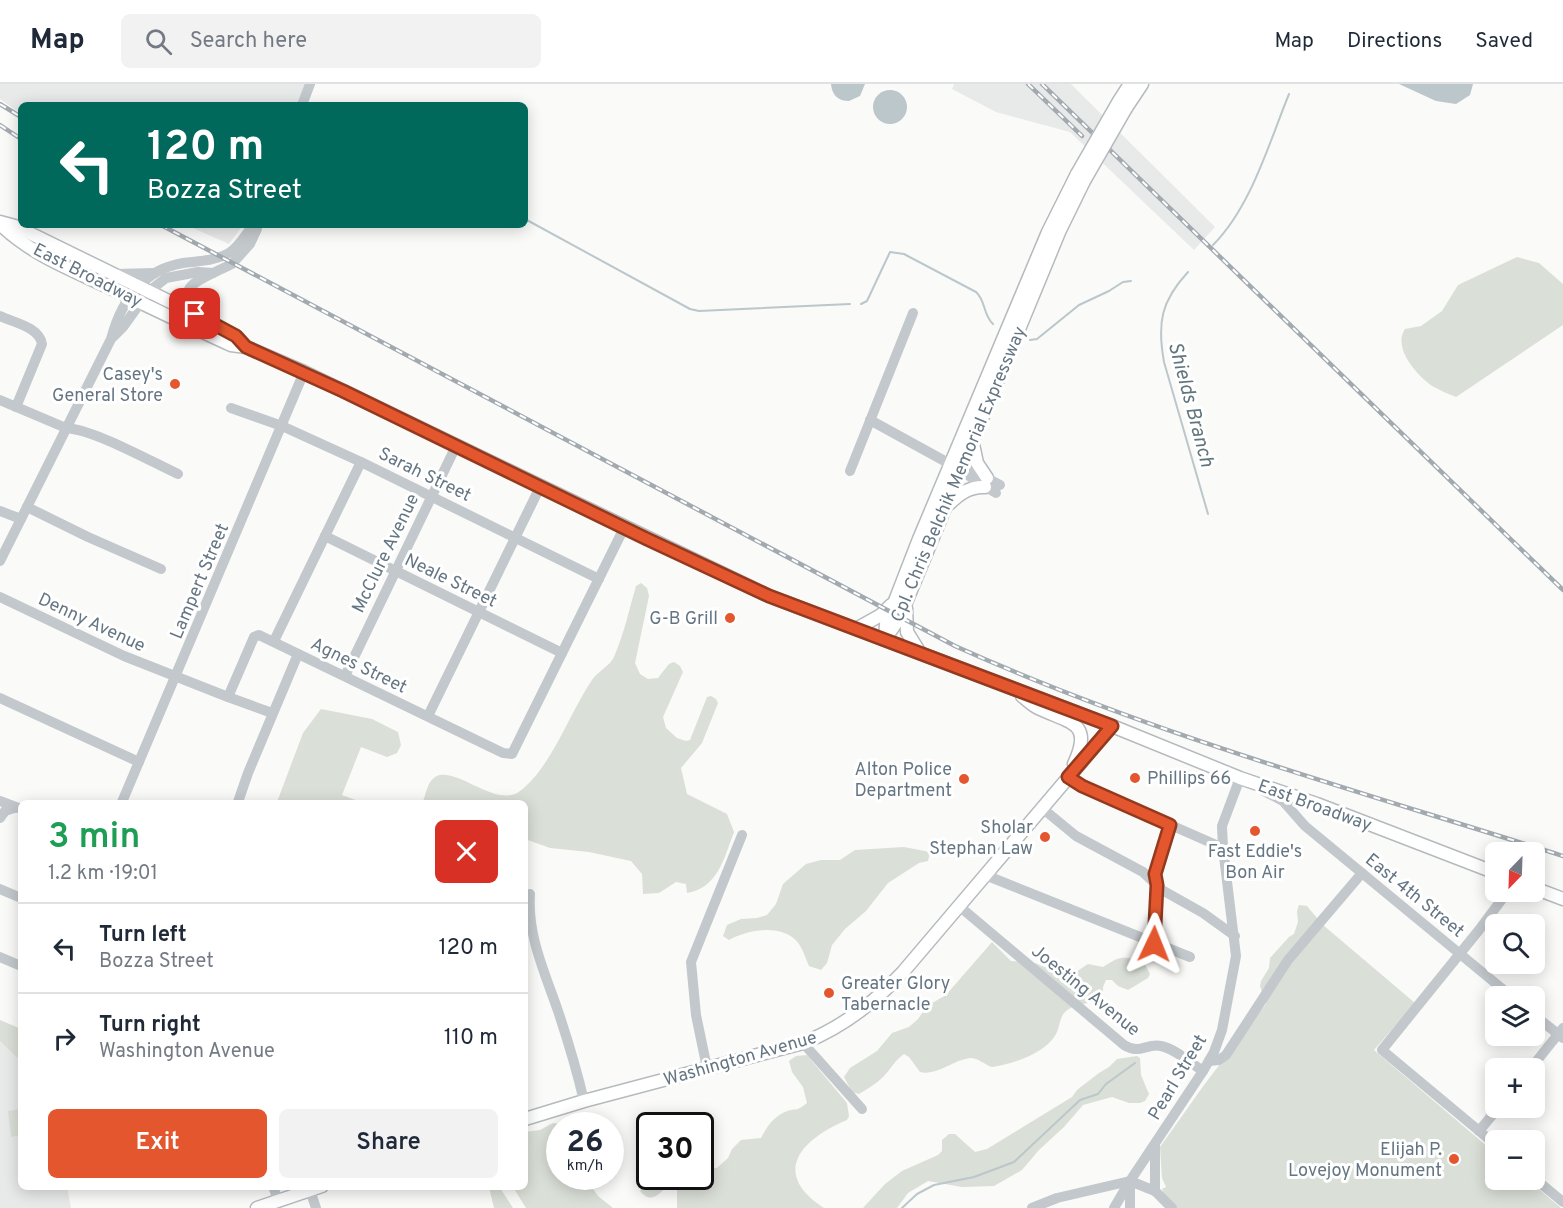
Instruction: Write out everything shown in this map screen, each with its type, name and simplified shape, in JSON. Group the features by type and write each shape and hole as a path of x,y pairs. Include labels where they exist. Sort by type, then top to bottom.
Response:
{"main road":[{"name":"Cpl. Chris Belchik Memorial Expressway","path":"885,640 896,624 901,600 1048,232 1123,104 1130,84"},
{"name":"Cpl. Chris Belchik Memorial Expressway","path":"1123,104 1142,84"},
{"name":"Cpl. Chris Belchik Memorial Expressway","path":"901,600 946,507 956,467 973,441 1081,178"},
{"name":"East Broadway","path":"0,223 18,227"},
{"name":"East Broadway","path":"0,223 9,233 36,251 139,294 198,315 236,336 246,347"},
{"name":"East Broadway","path":"19,228 112,274 139,294 231,345 246,347 304,372 769,596 1112,726 1240,778 1317,804 1485,869"},
{"path":"946,507 964,492 986,482 977,463 973,441"},
{"path":"856,629 882,615 901,600 907,632 921,654"},
{"path":"1012,688 1036,707 1066,718 1080,731 1082,740 1080,752 1068,777"},
{"name":"Washington Avenue","path":"528,1118 803,1043 832,1029 883,992 903,972 1112,726"},
{"path":"1545,892 1563,899"},
{"path":"257,1208 311,1190"}],"street":[{"path":"303,102 310,84"},
{"path":"112,274 154,273 178,264 228,254 252,228"},
{"path":"198,315 189,301 188,288 191,284 232,264 245,251 256,228"},
{"path":"0,561 111,339 115,324 154,273"},
{"path":"139,294 174,275 213,273"},
{"path":"850,471 912,313"},
{"path":"0,316 35,331 42,344 16,407"},
{"name":"Lampert Street","path":"123,800 304,372"},
{"path":"0,400 66,428 75,429 112,444 178,474"},
{"name":"Sarah Street","path":"231,408 282,426 362,462 599,579"},
{"path":"870,420 998,489"},
{"name":"McClure Avenue","path":"345,676 456,446"},
{"path":"228,697 254,637 259,635 274,641 362,462"},
{"path":"428,716 540,487"},
{"path":"27,507 98,542 161,569"},
{"path":"0,511 21,519"},
{"path":"562,653 624,528"},
{"name":"Neale Street","path":"325,537 562,653"},
{"name":"Denny Avenue","path":"0,597 110,649 272,713"},
{"name":"Agnes Street","path":"274,641 510,755 515,751 562,653"},
{"path":"239,800 272,713 298,654"},
{"path":"0,698 139,762"},
{"path":"1068,777 1082,786 1222,848"},
{"name":"Pearl Street","path":"1114,1208 1203,1071 1222,1030 1236,956 1222,848 1223,819 1240,778"},
{"name":"East 4th Street","path":"1240,778 1283,801 1298,819 1499,986"},
{"path":"0,801 17,808"},
{"path":"0,818 5,811 17,808"},
{"path":"1042,808 1076,836 1143,872 1169,895 1203,913 1235,936"},
{"path":"1154,944 1157,885 1155,874 1170,825"},
{"path":"707,1068 696,1015 691,962 742,836"},
{"path":"1209,1061 1219,1060 1226,1054 1288,960 1362,873"},
{"path":"985,876 1190,957"},
{"path":"0,889 18,897"},
{"path":"530,894 529,912 539,957 584,1101"},
{"path":"1485,1136 1382,1050 1499,902"},
{"name":"Joesting Avenue","path":"959,906 1124,1046 1135,1050 1162,1046 1203,1071"},
{"path":"0,957 18,965"},
{"path":"1540,1058 1561,1034 1545,1023"},
{"path":"803,1043 862,1108"},
{"path":"1122,1054 1135,1050"},
{"path":"1479,1131 1489,1118"},
{"path":"1155,1144 1155,1191"},
{"path":"1130,1181 1130,1208"},
{"path":"1032,1208 1057,1198 1130,1181 1155,1191 1172,1208"},
{"path":"1545,1187 1563,1202"},
{"path":"274,1190 278,1202"},
{"path":"316,1190 316,1208"}],"shaded area":[{"path":"0,84 305,84 298,102 18,102 18,112 0,99"},
{"path":"831,84 865,84 860,96 849,101 836,97"},
{"path":"954,84 1071,84 1215,227 1194,250 1070,132 996,112 952,89"},
{"path":"1399,84 1473,84 1470,95 1456,104 1436,101"},
{"path":"890,90 902,95 907,107 902,119 890,124 878,119 873,107 878,95"},
{"path":"193,228 241,228 229,244"},
{"path":"1517,257 1539,263 1563,284 1563,325 1456,397 1434,387 1414,369 1404,353 1402,337 1405,329 1421,326 1442,311 1458,285"},
{"path":"641,583 647,588 649,596 635,663 640,674 648,679 658,678 669,664 674,662 683,672 663,717 666,728 677,738 690,740 707,697 711,696 718,703 702,743 681,768 687,794 727,814 734,832 723,861 713,878 698,890 687,893 686,884 676,882 659,893 643,894 642,874 631,861 589,852 550,848 528,840 528,800 424,800 431,781 439,775 449,775 485,790 510,795 520,791 531,781 551,754 592,680 614,657 624,631 636,586"},
{"path":"321,709 372,719 398,732 401,745 397,753 387,757 361,747 342,795 356,800 278,800 303,733"},
{"path":"904,847 930,852 928,861 919,863 888,883 866,911 845,929 832,945 827,963 821,970 809,966 799,944 785,933 756,931 729,940 723,936 727,925 741,919 767,915 776,904 783,884 806,864 821,860 840,860 855,850"},
{"path":"1299,905 1307,906 1323,925 1415,1003 1374,1050 1485,1144 1485,1190 1540,1190 1561,1208 1168,1208 1162,1189 1166,1187 1162,1178 1160,1147 1266,1004 1260,986 1261,981 1269,968 1270,958 1294,934 1298,922"},
{"path":"992,942 1011,961 1035,963 1052,970 1076,972 1088,964 1103,967 1118,958 1125,958 1142,959 1150,974 1148,978 1128,990 1118,986 1112,980 1106,980 1103,997 1065,1012 1051,1041 1037,1052 1019,1060 992,1067 970,1058 927,1073 920,1072 904,1054 874,1084 859,1094 852,1092 844,1077 850,1068 877,1051 892,1033 909,1027 927,1006 946,995"},
{"path":"0,1020 18,1028 18,1058 0,1041"},
{"path":"0,1027 18,1035 18,1190 68,1190 71,1208 0,1208"},
{"path":"807,1055 847,1103 849,1116 847,1120 816,1137 805,1147 798,1158 795,1170 798,1182 808,1195 824,1208 677,1208 677,1190 714,1190 714,1168 728,1158 732,1149 741,1140 761,1138 773,1120 807,1103 803,1087 792,1072 789,1061 796,1056"},
{"path":"1137,1056 1140,1058 1141,1075 1149,1094 1145,1101 1129,1103 1112,1097 1083,1105 1022,1170 994,1186 962,1187 928,1181 908,1193 897,1208 863,1208 885,1184 902,1171 938,1155 942,1151 942,1140 949,1134 955,1134 975,1152 987,1149 1072,1097 1077,1090 1117,1059"},
{"path":"18,1109 18,1136 11,1137 8,1111"},
{"path":"546,1127 546,1190 594,1190 613,1208 526,1208 515,1190 528,1190 528,1132"},
{"path":"490,1190 502,1190 513,1208 494,1208"},
{"path":"663,1190 654,1197 645,1196 640,1191"}],"waterway":[{"name":"Shields Branch","path":"1213,245 1238,212 1258,174 1289,94"},
{"path":"528,221 690,309 699,311 850,304"},
{"path":"861,304 867,301 890,252 904,254 976,292 993,324"},
{"name":"Shields Branch","path":"1188,272 1167,303 1163,313 1161,336 1164,362 1208,514"},
{"path":"1030,340 1037,339 1079,305 1123,282 1131,281"},
{"name":"Shields Branch","path":"902,1208 917,1194 934,1185 974,1177 1014,1162 1080,1100 1098,1094 1106,1084 1135,1063"}],"railway":[{"path":"1028,84 1082,136"},
{"path":"1042,84 1563,590"},
{"path":"0,104 18,115"},
{"path":"0,125 18,137"},
{"path":"167,228 955,646 1029,678 1179,734 1563,856"}],"place":[{"name":"Casey's General Store","path":"175,384"},
{"name":"G-B Grill","path":"730,618"},
{"name":"Phillips 66","path":"1135,778"},
{"name":"Alton Police Department","path":"964,779"},
{"name":"Fast Eddie's Bon Air","path":"1255,831"},
{"name":"Sholar Stephan Law","path":"1045,837"},
{"name":"Greater Glory Tabernacle","path":"829,993"},
{"name":"Elijah P. Lovejoy Monument","path":"1454,1159"}],"route":[{"path":"195,314 236,336 246,347 304,372 769,596 1112,726 1068,777 1082,786 1170,825 1155,874 1157,885 1154,944"}]}
